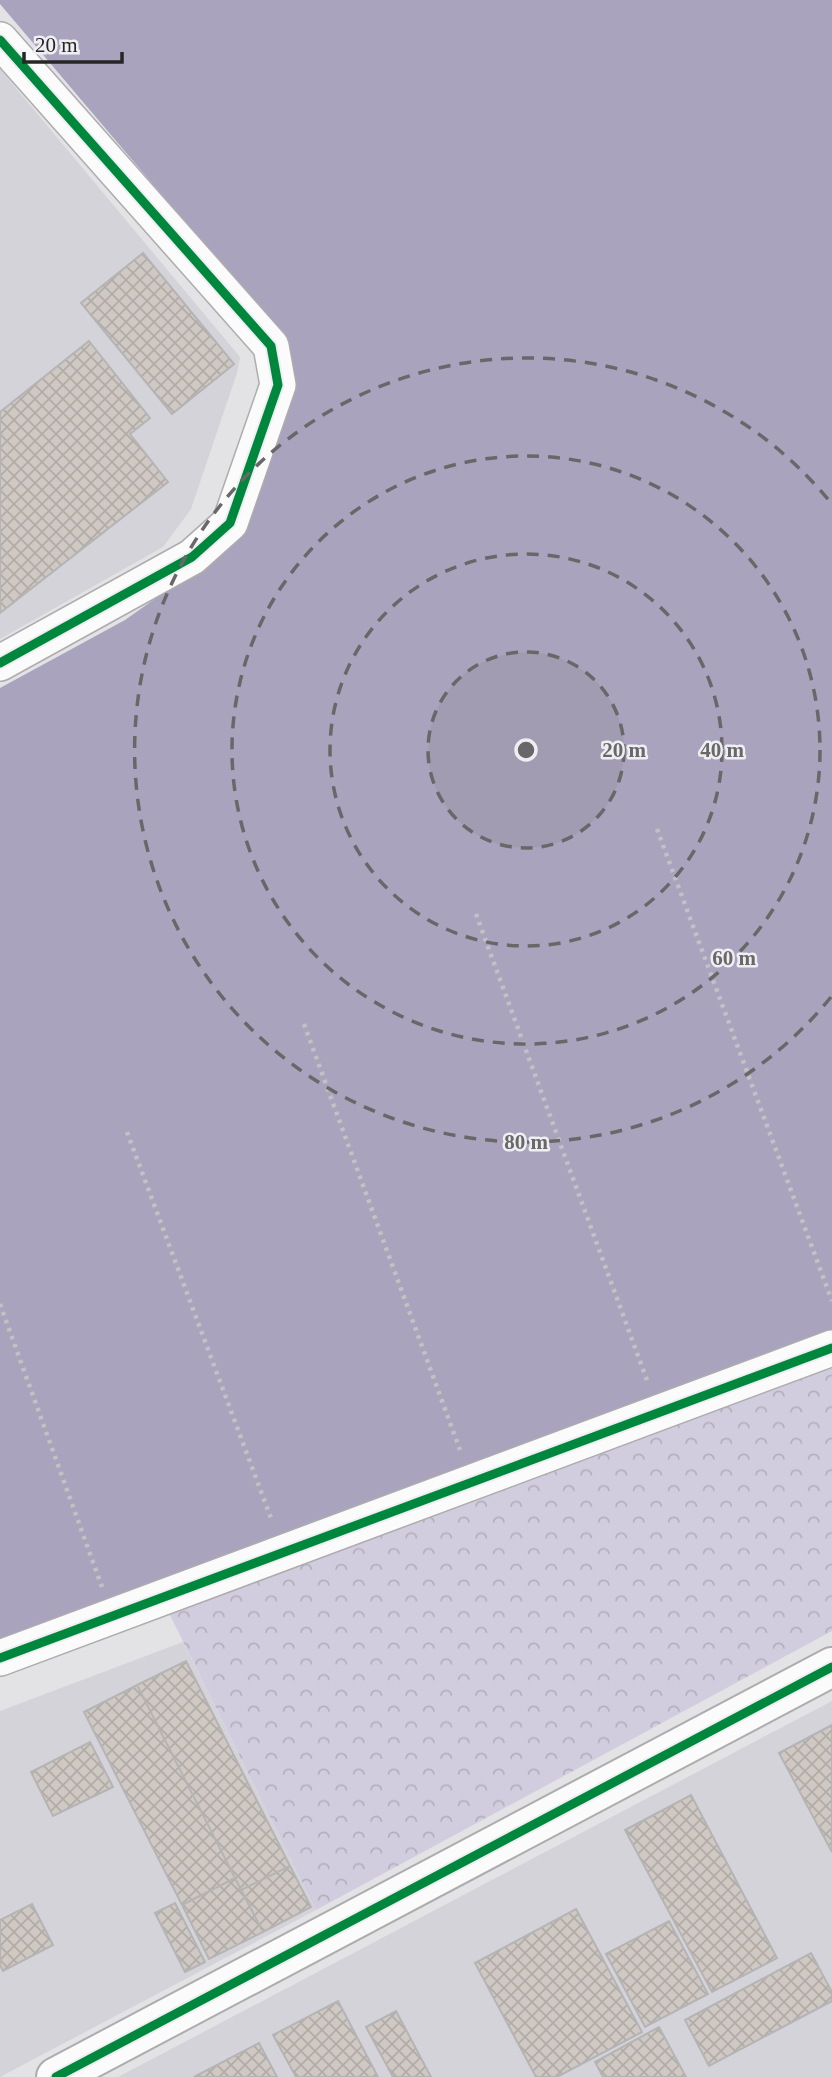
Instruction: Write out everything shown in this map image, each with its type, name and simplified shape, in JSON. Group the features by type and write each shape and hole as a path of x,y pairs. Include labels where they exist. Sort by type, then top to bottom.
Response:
{"street":[{"path":"0,40 271,346 278,385 230,523 192,557 0,663"},
{"path":"0,1658 832,1348"},
{"path":"57,2077 832,1667"}],"path":[{"path":"657,829 832,1301"},
{"path":"476,914 651,1391"},
{"path":"304,1024 463,1460"},
{"path":"127,1132 275,1528"},
{"path":"0,1304 104,1591"}],"shaded area":[{"path":"0,0 832,0 832,1339 0,1644 0,688 125,620 231,545 295,386 206,247 0,4"},
{"path":"0,69 240,357 191,509 163,547 0,639"},
{"path":"183,1642 316,1910 0,2077 0,1711"},
{"path":"832,1701 832,2077 118,2077"}],"green space":[{"path":"832,1361 832,1631 316,1910 168,1611"}],"building":[{"path":"143,253 234,364 172,414 81,303"},
{"path":"89,341 150,418 130,434 168,482 0,613 0,412"},
{"path":"186,1661 290,1866 241,1890 137,1685"},
{"path":"137,1685 235,1878 182,1905 84,1712"},
{"path":"832,1725 832,1852 779,1753"},
{"path":"90,1742 113,1787 53,1816 31,1772"},
{"path":"691,1795 777,1958 712,1992 625,1830"},
{"path":"290,1866 311,1907 263,1932 241,1890"},
{"path":"235,1878 263,1932 209,1959 182,1905"},
{"path":"175,1903 205,1962 185,1972 155,1913"},
{"path":"32,1904 53,1945 3,1971 0,1965 0,1920"},
{"path":"576,1909 642,2032 557,2077 536,2077 475,1963"},
{"path":"669,1921 708,1994 645,2027 606,1954"},
{"path":"811,1953 832,1992 832,2001 709,2066 685,2020"},
{"path":"338,2001 378,2077 296,2077 273,2035"},
{"path":"396,2011 431,2077 393,2077 366,2027"},
{"path":"659,2027 686,2077 603,2077 595,2062"},
{"path":"259,2043 277,2077 194,2077"}],"cycle path":[{"path":"0,40 271,346 278,385 230,523 192,557 0,663"},
{"path":"0,1658 832,1348"},
{"path":"56,2077 832,1667"}]}
